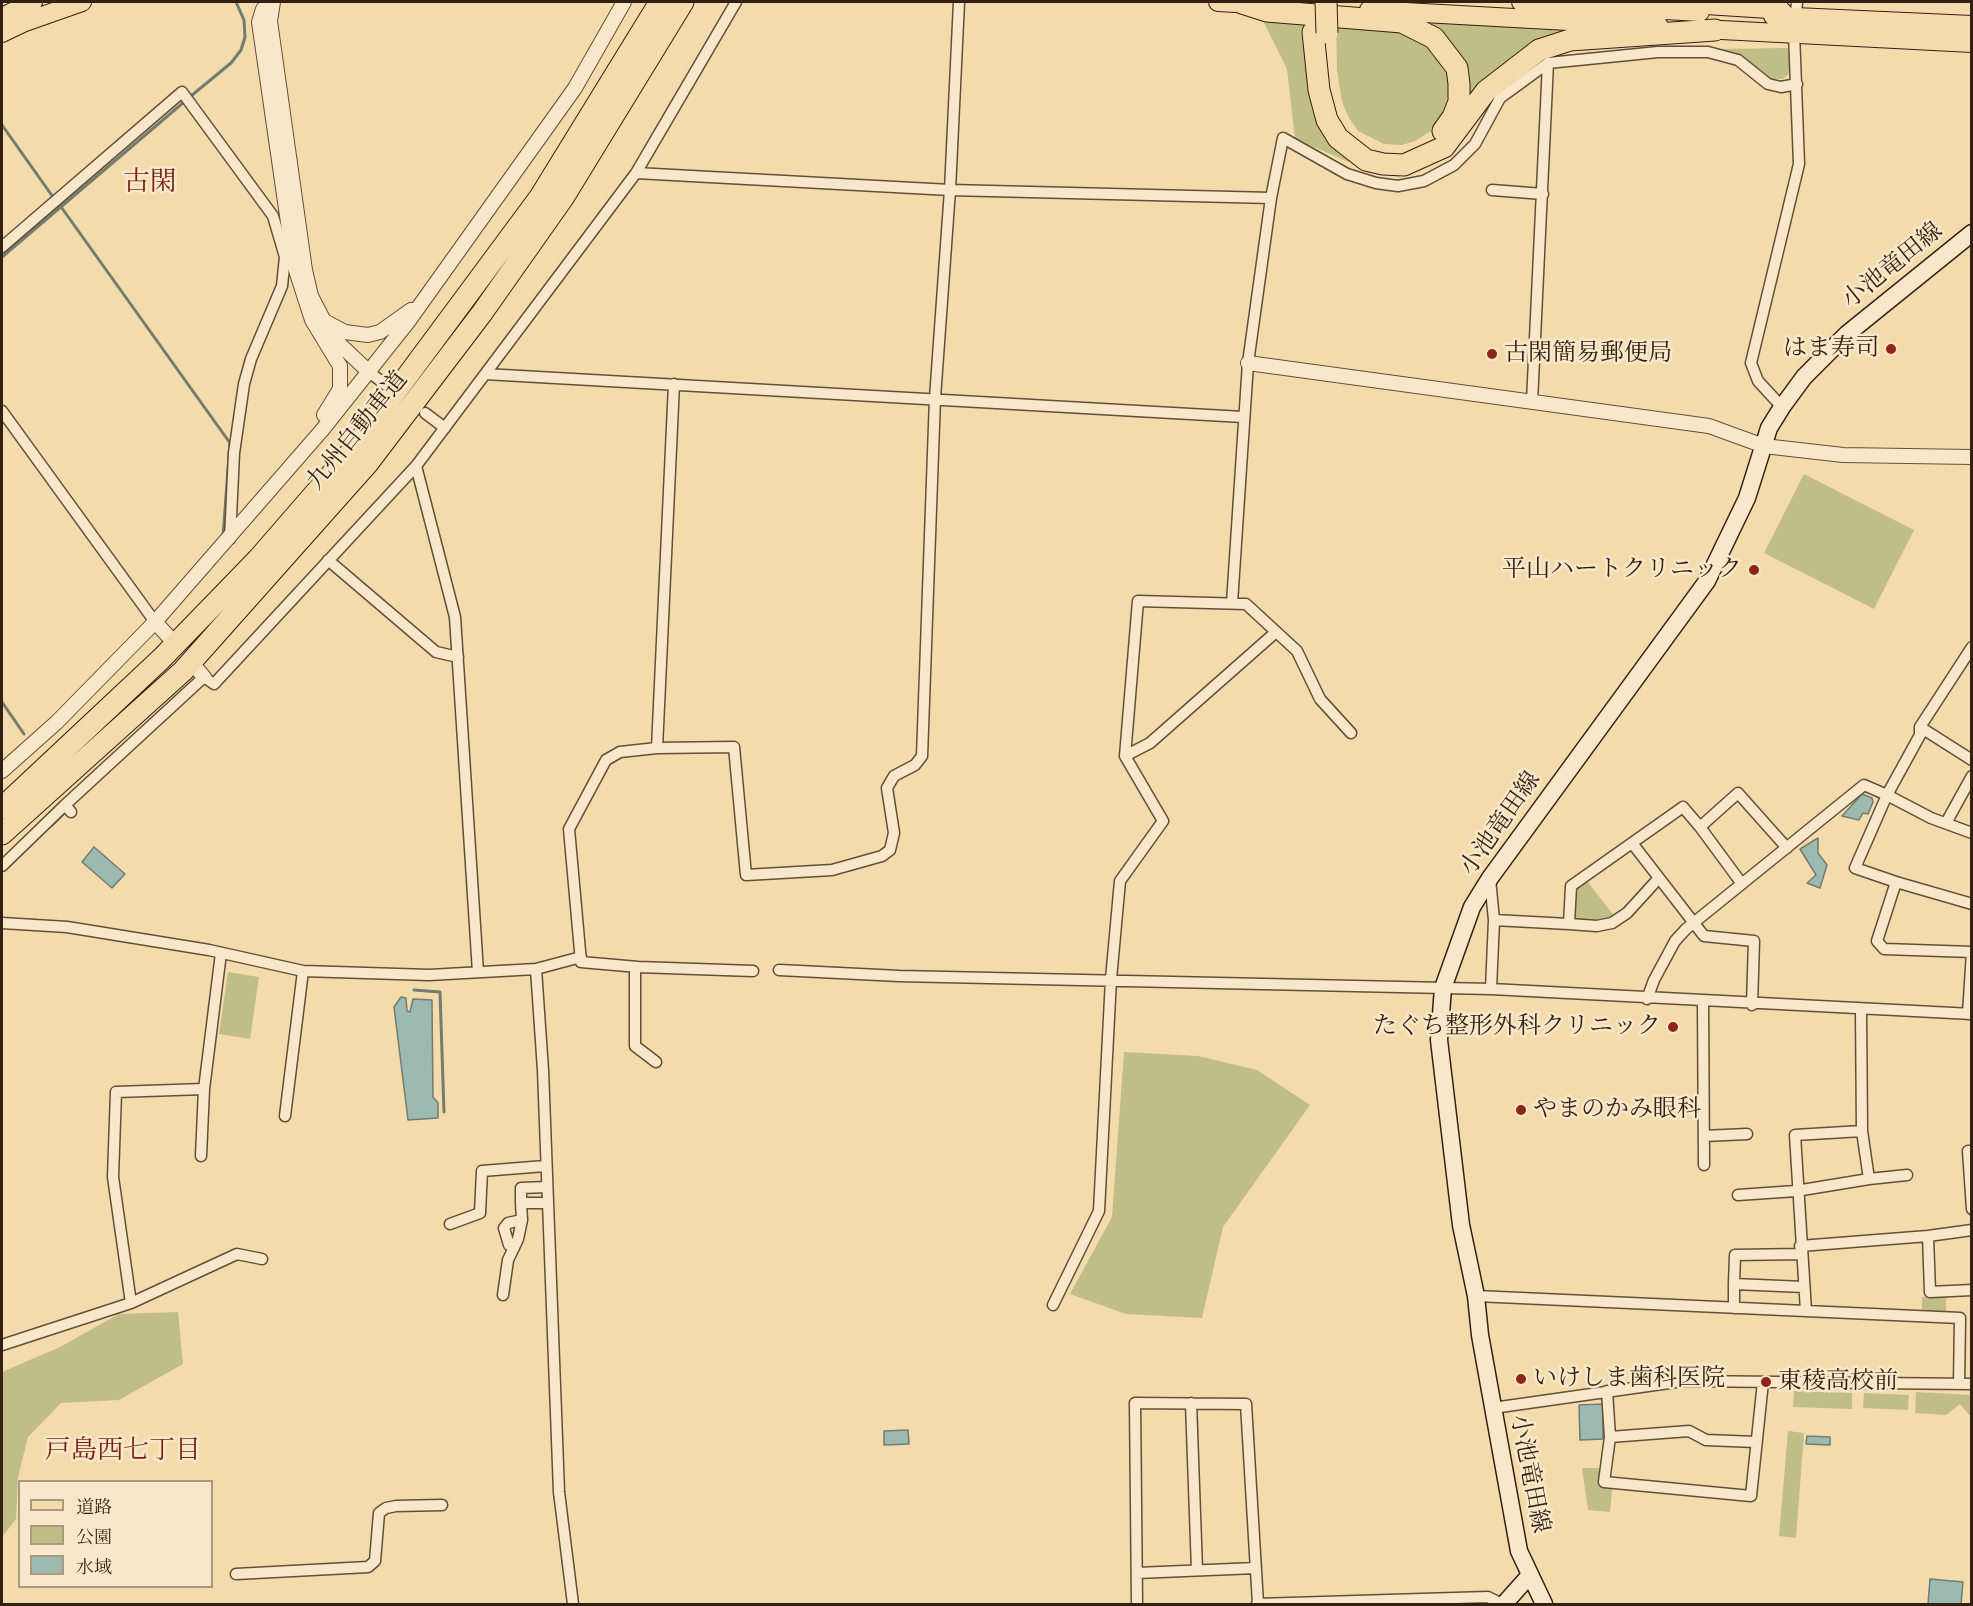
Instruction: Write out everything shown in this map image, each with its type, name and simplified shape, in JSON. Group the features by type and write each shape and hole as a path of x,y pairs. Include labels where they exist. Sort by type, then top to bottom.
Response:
{"highway":[{"name":"九州自動車道","path":"2,808 161,659 260,558 351,452 540,197 660,2"},
{"name":"九州自動車道","path":"2,834 183,670 368,463 482,313 563,198 683,2"},
{"path":"1242,3 1267,11 1402,22 1434,38 1457,68 1459,84 1456,110 1441,134 1427,145 1406,154 1380,154 1356,141 1338,122 1320,32 1312,2"},
{"path":"1326,2 1320,32 1319,90 1327,120 1338,138 1366,160 1383,164 1404,165 1444,147 1486,91 1539,50 1570,40 1715,30"},
{"path":"1682,2 1777,8 1793,17"}],"main road":[{"path":"2,16 33,2"},
{"path":"2,33 82,2"},
{"path":"1218,2 1715,30 1793,17 1971,43"},
{"path":"1521,2 1971,25"},
{"name":"小池竜田線","path":"1544,1605 1520,1551 1493,1408 1476,1296 1461,1225 1440,1050 1443,988 1472,907 1490,878 1707,581 1747,498 1770,428 1782,407 1804,377 1847,334 1971,232"},
{"path":"1503,1605 1530,1575"}],"street":[{"path":"2,771 57,722 155,622 230,540 369,372 426,298 575,88 624,2"},
{"path":"2,866 68,808 201,673 214,684 416,466 636,173 736,2"},
{"path":"753,971 635,967 581,962 569,829 606,760 620,752 657,748 734,747 746,876 832,870 882,856 890,850 894,833 887,788 894,776 915,765 922,756 936,398 950,190 959,2"},
{"path":"267,8 259,22 294,264 340,366 340,389 292,465"},
{"path":"1782,407 1758,381 1751,363 1800,164 1793,17"},
{"path":"1232,603 1248,363 1271,198 1283,138 1347,174 1376,183 1398,186 1424,182 1454,165 1475,144 1500,98 1548,63 1658,52 1708,52 1738,60 1768,84 1781,87 1797,84"},
{"path":"1532,402 1548,63"},
{"path":"2,247 182,92 273,216 285,257 282,286 250,359 244,384 234,453 230,540"},
{"path":"636,173 950,190 1271,198"},
{"path":"1492,190 1543,194"},
{"path":"321,324 345,332 368,335 399,320 426,298"},
{"path":"321,324 369,372 390,388"},
{"path":"1248,363 1709,426 1764,446 1843,455 1971,458"},
{"path":"485,374 1243,417"},
{"path":"657,748 674,384"},
{"path":"2,411 155,622 169,637"},
{"path":"424,413 446,428"},
{"path":"416,466 456,617 478,972"},
{"path":"328,560 435,652 458,657"},
{"path":"1053,1305 1099,1211 1111,979 1120,881 1163,821 1125,756 1138,601 1246,604 1297,651 1320,699 1351,733"},
{"path":"1125,756 1150,743 1276,632"},
{"path":"1971,647 1920,727 1920,735 1887,795 1855,868 1971,904"},
{"path":"1920,727 1971,760"},
{"path":"1946,824 1971,777"},
{"path":"1647,999 1654,980 1675,941 1864,785 1946,824 1971,833"},
{"path":"1700,827 1738,793 1787,848"},
{"path":"1569,924 1571,886 1683,807 1742,884"},
{"path":"1632,843 1704,936 1754,941 1752,1005"},
{"path":"1490,878 1494,920 1491,989"},
{"path":"1494,920 1597,926 1612,923 1628,913 1658,879"},
{"path":"779,970 899,976 1491,989 1861,1011 1970,1014 1971,952 1884,949 1877,941 1896,882"},
{"path":"2,923 67,927 221,953 303,971 429,975 536,969 581,957"},
{"path":"201,1156 204,1089 221,953"},
{"path":"635,967 636,1046 656,1062"},
{"path":"536,969 559,1492 573,1605"},
{"path":"285,1116 303,971"},
{"path":"1703,1002 1704,1165"},
{"path":"1861,1011 1862,1131 1869,1179"},
{"path":"131,1303 113,1177 116,1092 204,1089"},
{"path":"1806,1311 1794,1136 1862,1131"},
{"path":"1704,1136 1747,1134"},
{"path":"1971,1151 1968,1151 1971,1209"},
{"path":"450,1224 480,1213 482,1171 545,1166"},
{"path":"1738,1195 1796,1191 1906,1175"},
{"path":"503,1295 508,1260 522,1220 521,1188 546,1187"},
{"path":"521,1203 546,1203"},
{"path":"514,1248 509,1245 504,1228 508,1223 522,1220"},
{"path":"1734,1308 1735,1255 1801,1250 1971,1230"},
{"path":"1928,1236 1930,1292 1971,1290"},
{"path":"2,1345 131,1303 237,1254 262,1259"},
{"path":"1734,1284 1804,1287"},
{"path":"1476,1296 1960,1318 1959,1384"},
{"path":"1493,1408 1683,1381 1971,1384"},
{"path":"1607,1391 1610,1437 1604,1482 1751,1496 1763,1382"},
{"path":"1137,1605 1135,1403 1245,1404 1258,1604 1488,1597 1503,1605"},
{"path":"1191,1403 1197,1570"},
{"path":"1610,1437 1689,1431 1706,1440 1756,1442"},
{"path":"236,1574 368,1567 375,1561 379,1513 386,1508 396,1506 442,1505"},
{"path":"1137,1573 1256,1568"}],"green space":[{"path":"1263,21 1309,24 1317,116 1400,173 1399,177 1370,171 1295,139 1287,69"},
{"path":"1424,22 1561,29 1562,38 1456,126 1465,93"},
{"path":"1336,26 1404,33 1432,48 1446,69 1450,82 1446,110 1433,130 1415,141 1402,145 1384,144 1358,131 1342,102 1337,70"},
{"path":"1787,48 1790,50 1792,71 1783,79 1766,78 1739,54 1720,49"},
{"path":"1804,474 1914,530 1874,609 1764,553"},
{"path":"1587,881 1615,917 1603,922 1577,920 1573,914 1574,891"},
{"path":"228,972 259,977 250,1039 219,1034"},
{"path":"1124,1052 1198,1056 1257,1070 1310,1105 1223,1227 1202,1318 1126,1314 1070,1294 1112,1217"},
{"path":"1922,1297 1946,1297 1946,1312 1922,1312"},
{"path":"178,1312 183,1364 119,1400 61,1403 28,1437 18,1477 16,1519 2,1537 2,1372 60,1347 119,1314"},
{"path":"1794,1391 1852,1393 1852,1409 1793,1407"},
{"path":"1916,1392 1971,1395 1971,1417 1960,1404 1946,1415 1915,1413"},
{"path":"1864,1393 1909,1395 1908,1410 1863,1408"},
{"path":"1788,1431 1804,1433 1796,1538 1779,1536"},
{"path":"1582,1468 1602,1468 1599,1487 1612,1489 1610,1512 1588,1510"}],"water":[{"path":"1862,794 1872,798 1873,802 1868,814 1863,813 1859,820 1842,816"},
{"path":"1818,838 1818,853 1827,865 1820,888 1807,883 1816,875 1800,849"},
{"path":"94,847 125,874 112,888 82,862"},
{"path":"401,997 406,998 407,1011 410,1012 413,999 432,1000 433,1097 438,1103 438,1118 408,1120 394,1007"},
{"path":"1603,1404 1603,1439 1580,1440 1579,1405"},
{"path":"908,1430 909,1444 884,1445 884,1431"},
{"path":"1807,1436 1830,1437 1830,1445 1806,1444"},
{"path":"1930,1579 1963,1582 1961,1604 1928,1604"}],"waterway":[{"path":"191,96 231,63 241,50 245,37 244,20 236,2"},
{"path":"2,257 184,102"},
{"path":"2,125 53,197"},
{"path":"59,204 230,443 223,536"},
{"path":"2,702 24,734"},
{"path":"52,825 66,811"},
{"path":"414,990 440,992 444,1112"}],"place":[{"name":"はま寿司","path":"1891,349"},
{"name":"古閑簡易郵便局","path":"1492,354"},
{"name":"平山ハートクリニック","path":"1754,570"},
{"name":"たぐち整形外科クリニック","path":"1673,1027"},
{"name":"やまのかみ眼科","path":"1521,1110"},
{"name":"いけしま歯科医院","path":"1521,1379"},
{"name":"東稜高校前","path":"1766,1382"}],"district":[{"name":"古閑","path":"150,183"},
{"name":"戸島西七丁目","path":"123,1452"}]}
